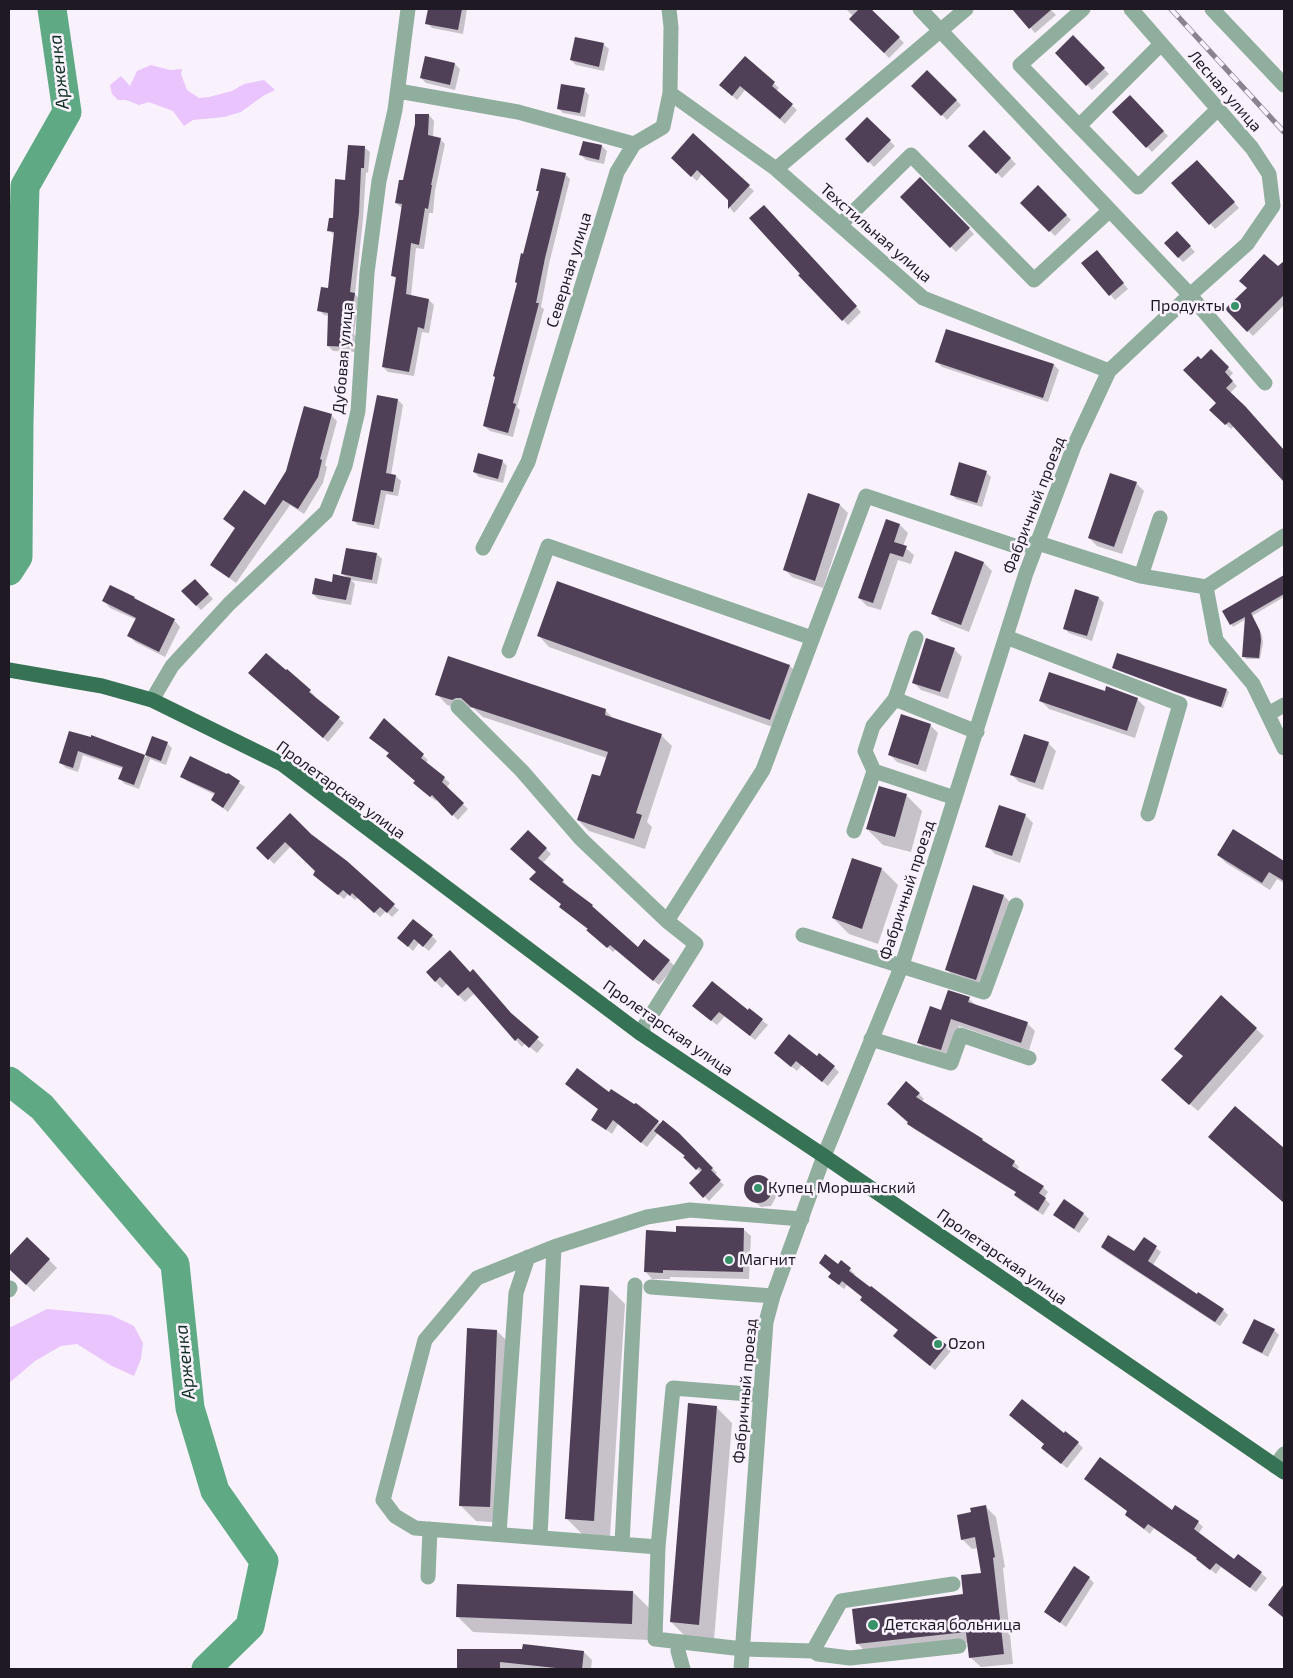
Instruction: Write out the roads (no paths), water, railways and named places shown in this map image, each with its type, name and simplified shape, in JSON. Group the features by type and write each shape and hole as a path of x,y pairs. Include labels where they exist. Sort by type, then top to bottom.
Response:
{"main road":[{"name":"Пролетарская улица","path":"9,670 102,686 152,700 282,764 640,1033 1281,1464"}],"street":[{"name":"Дубовая улица","path":"152,700 172,666 229,604 326,512 345,466 358,411 367,273 379,181 398,91 408,9"},
{"name":"Северная улица","path":"483,548 528,462 617,172 634,144 663,127 670,93 671,27 669,9"},
{"path":"920,9 1190,295 1265,383"},
{"path":"776,168 966,9"},
{"path":"1083,9 1020,66 1138,187 1218,109"},
{"name":"Лесная улица","path":"1130,9 1252,148 1269,174 1278,205"},
{"path":"1212,9 1284,85"},
{"path":"1079,126 1161,44"},
{"path":"398,91 518,112 634,144"},
{"name":"Техстильная улица","path":"670,93 776,168 922,298 1109,372"},
{"path":"840,225 911,155 1034,280 1110,210"},
{"name":"Фабричный проезд","path":"741,1669 766,1322 773,1296 824,1156 902,965 1006,637 1038,543 1074,446 1109,372 1247,244 1278,205"},
{"path":"667,921 763,770 866,496 1016,546 1038,543 1141,576 1206,587 1284,536"},
{"path":"1141,576 1160,518"},
{"path":"509,651 548,546 812,638"},
{"path":"1206,587 1216,640 1253,684 1284,748"},
{"path":"1006,637 1180,704 1148,814"},
{"path":"854,831 874,771 865,751 873,726 895,699 916,638"},
{"path":"895,699 976,732"},
{"path":"1268,714 1284,705"},
{"path":"458,708 522,771 581,839 667,921 696,944 640,1033"},
{"path":"874,771 955,798"},
{"path":"803,935 984,992 1016,905"},
{"path":"871,1039 951,1062 960,1034 1029,1058"},
{"path":"658,1547 430,1530 415,1528 395,1516 383,1500 425,1340 477,1278 554,1247 647,1217 690,1210 802,1219"},
{"path":"540,1537 554,1247"},
{"path":"499,1534 516,1293 528,1257"},
{"path":"622,1544 635,1285"},
{"path":"651,1287 773,1296"},
{"path":"761,1395 673,1388 658,1547 655,1639 743,1649 813,1651 818,1654 850,1658 959,1646"},
{"path":"428,1577 430,1530"},
{"path":"813,1651 841,1601 953,1584"},
{"path":"679,1643 678,1651 683,1669"}],"waterway":[{"name":"Арженка","path":"9,571 18,557 19,422 25,186 67,112 52,9"},
{"name":"Арженка","path":"9,1081 42,1107 175,1264 190,1408 215,1491 264,1561 250,1626 206,1669"}],"railway":[{"path":"1171,9 1284,132"}],"place":[{"name":"Продукты","path":"1235,306"},
{"name":"Купец Моршанский","path":"758,1188"},
{"name":"Магнит","path":"729,1260"},
{"name":"Ozon","path":"938,1344"},
{"name":"Детская больница","path":"873,1625"}]}
